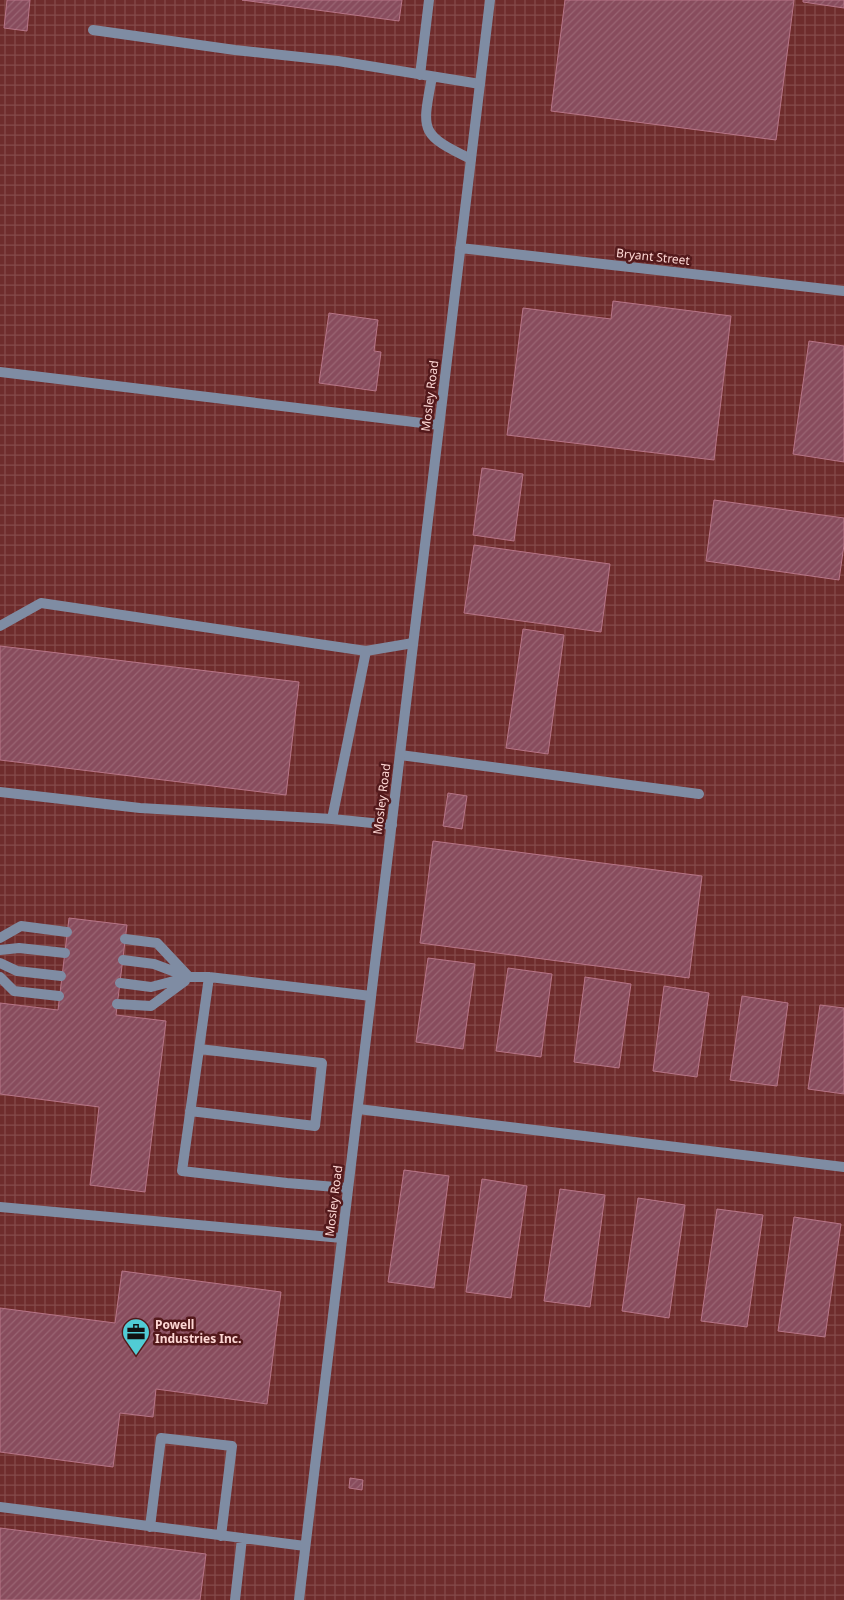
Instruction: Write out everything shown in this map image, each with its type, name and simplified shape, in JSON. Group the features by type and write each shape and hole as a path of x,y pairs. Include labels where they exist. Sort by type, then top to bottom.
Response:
{"street":[{"path":"420,75 429,0"},
{"name":"Mosley Road","path":"298,1600 490,0"},
{"path":"93,30 338,62 480,84"},
{"path":"432,77 425,117 430,133 443,145 471,159"},
{"name":"Bryant Street","path":"460,248 844,292"},
{"path":"0,372 439,424"},
{"path":"0,626 41,603 366,652 413,643"},
{"path":"332,819 366,652"},
{"path":"400,755 699,794"},
{"path":"0,792 140,808 332,819 392,825"},
{"path":"0,938 21,926 67,932"},
{"path":"125,939 157,943 190,978"},
{"path":"0,950 19,948 65,953"},
{"path":"123,960 154,964 190,978"},
{"path":"0,963 17,971 62,976"},
{"path":"0,977 14,991 59,996"},
{"path":"120,983 151,987 190,978 209,977 371,996"},
{"path":"209,977 182,1171 348,1188"},
{"path":"117,1004 151,1006 190,978"},
{"path":"190,1112 315,1126 322,1063 198,1049"},
{"path":"358,1108 844,1167"},
{"path":"0,1207 342,1238"},
{"path":"150,1527 160,1438 232,1446 222,1536"},
{"path":"0,1507 305,1546"},
{"path":"234,1600 242,1538"}],"shaded area":[{"path":"0,0 844,0 844,1600 0,1600"}],"building":[{"path":"7,0 30,0 27,31 4,28"},
{"path":"242,0 402,0 399,21"},
{"path":"565,0 794,0 776,140 551,111"},
{"path":"803,0 844,0 844,8 803,2"},
{"path":"613,301 731,316 714,460 507,435 523,308 611,319"},
{"path":"329,313 378,320 374,351 381,352 376,391 319,383"},
{"path":"809,341 844,346 844,462 793,454"},
{"path":"482,468 523,474 514,541 473,535"},
{"path":"714,500 844,518 844,545 839,580 706,561"},
{"path":"474,545 610,564 601,632 464,613"},
{"path":"523,629 564,635 548,754 506,748"},
{"path":"0,646 299,682 286,795 0,760"},
{"path":"448,793 467,796 462,829 443,826"},
{"path":"433,841 702,876 689,978 420,943"},
{"path":"69,918 127,925 116,1015 166,1021 145,1192 90,1185 99,1107 0,1094 0,1003 58,1010"},
{"path":"428,958 475,964 463,1049 416,1042"},
{"path":"508,968 552,974 541,1057 496,1051"},
{"path":"585,977 631,984 619,1068 574,1062"},
{"path":"664,986 709,993 697,1077 653,1071"},
{"path":"742,996 788,1003 777,1086 730,1080"},
{"path":"820,1005 844,1008 844,1094 808,1089"},
{"path":"404,1170 449,1176 434,1288 388,1282"},
{"path":"482,1179 527,1186 511,1298 466,1292"},
{"path":"560,1189 605,1195 590,1307 544,1301"},
{"path":"638,1198 685,1205 669,1318 622,1311"},
{"path":"717,1209 763,1215 747,1327 701,1321"},
{"path":"794,1217 841,1224 825,1337 778,1331"},
{"name":"Powell Industries Inc.","path":"122,1271 281,1292 267,1404 156,1389 153,1417 120,1413 113,1467 0,1452 0,1308 115,1323"},
{"path":"350,1478 363,1480 362,1490 349,1488"},
{"path":"0,1528 206,1554 200,1600 0,1600"}],"place":[{"name":"Powell Industries Inc.","path":"136,1356"}]}
